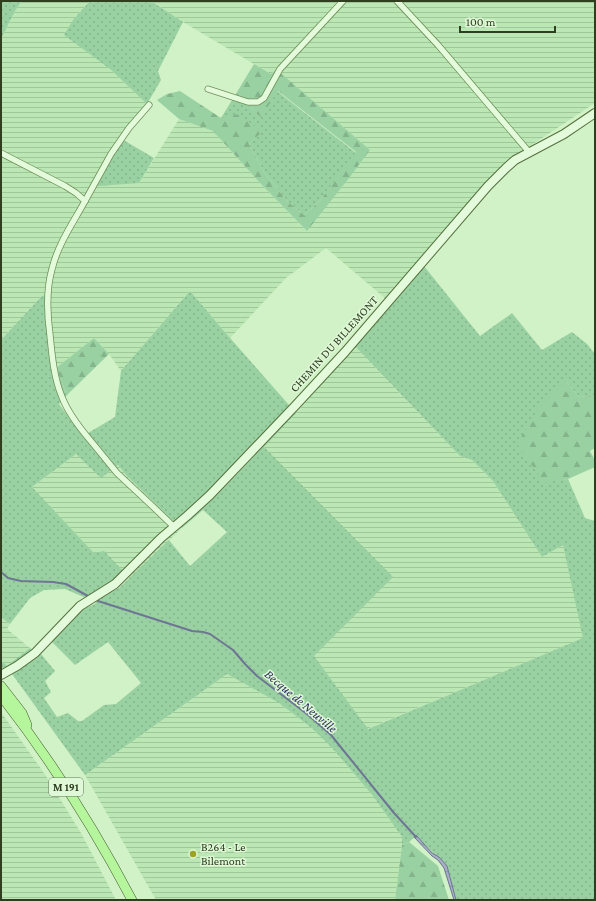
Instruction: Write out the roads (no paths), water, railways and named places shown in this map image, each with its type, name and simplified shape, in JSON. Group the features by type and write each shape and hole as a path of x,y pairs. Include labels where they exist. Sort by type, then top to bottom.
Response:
{"main road":[{"name":"M 191","path":"1,685 22,713 36,742"},
{"name":"M 191","path":"1,696 36,742 76,802 132,900"}],"street":[{"path":"208,89 248,102 261,100 266,95 280,68 343,1"},
{"path":"396,1 438,45 529,152"},
{"path":"149,105 129,128 111,154 64,238 52,269 47,306 52,360 59,391 64,403 76,422 110,465 174,527"},
{"name":"CHEMIN DU BILLEMONT","path":"24,661 80,606 106,591 120,580 161,538 215,490 345,352 495,179 511,164 529,152 564,134 595,113"},
{"path":"1,153 68,188 85,201"},
{"path":"1,675 24,661"},
{"path":"1,685 24,661"}],"water":[{"path":"416,835 432,853 439,857 447,866 456,900 454,900 444,868 438,860 432,856 414,837"}],"waterway":[{"name":"Becque de Neuville","path":"1,572 8,578 21,581 66,584 88,596"},
{"name":"Becque de Neuville","path":"98,601 192,631 210,634 233,650 257,676 307,714 331,735 394,813 416,837"}],"place":[{"name":"B264 - Le Bilemont","path":"193,854"}]}
